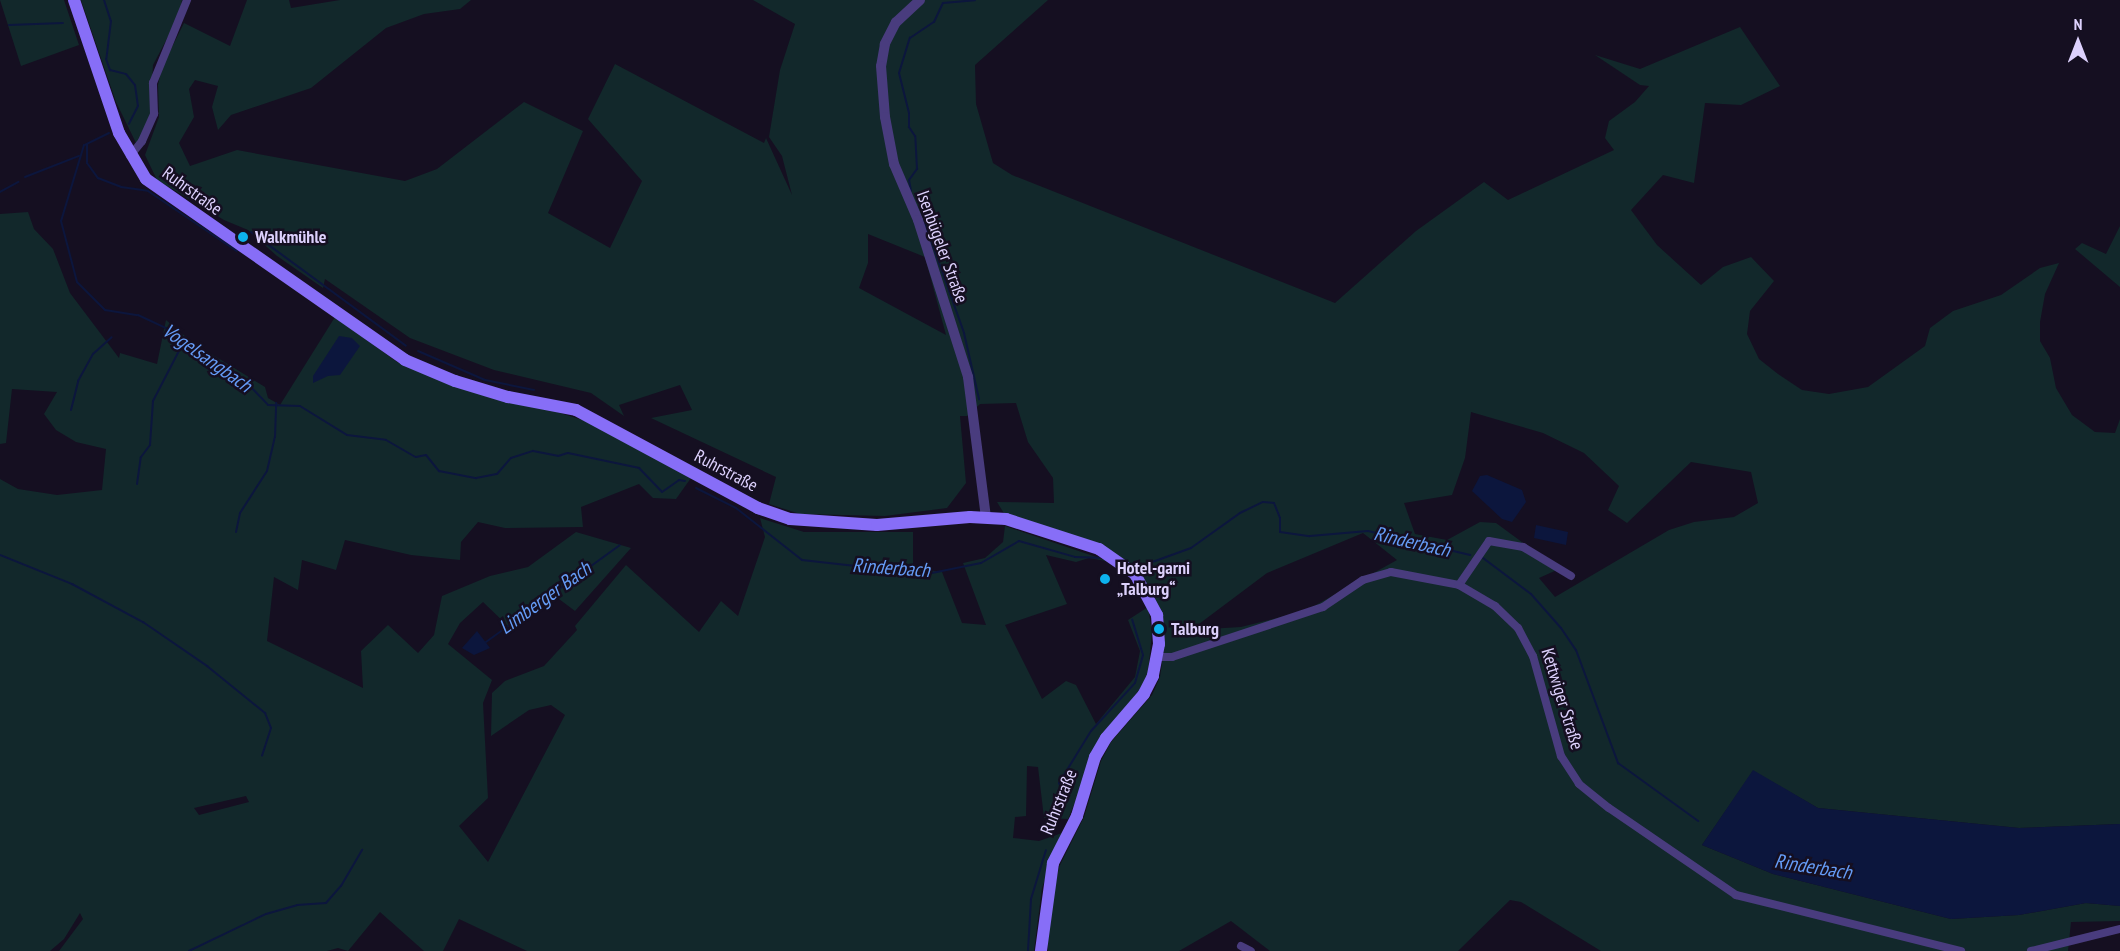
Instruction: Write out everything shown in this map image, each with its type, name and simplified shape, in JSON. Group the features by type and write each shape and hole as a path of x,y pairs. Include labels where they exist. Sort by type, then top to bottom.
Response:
{"main road":[{"name":"Ruhrstraße","path":"74,0 130,157 160,192 391,352 455,381 576,410 758,507 790,519 877,525 986,517 1099,549 1135,574 1156,615 1157,657 1144,694 1106,738 1095,757 1077,816 1053,863 1041,951"}],"street":[{"path":"130,157 142,141 154,114 153,83 187,0"},
{"name":"Isenbügeler Straße","path":"920,0 896,22 885,44 881,66 885,117 894,164 918,220 968,377 986,517"},
{"path":"1459,585 1489,541 1515,544 1571,576"},
{"name":"Kettwiger Straße","path":"1157,657 1172,657 1323,607 1363,580 1391,572 1459,585 1496,606 1518,628 1533,656 1561,756 1579,784 1609,808 1736,895 1961,951"},
{"path":"2031,951 2120,929"},
{"path":"1241,946 1251,951"}],"green space":[{"path":"0,0 64,0 79,45 21,66"},
{"path":"81,0 182,0 179,16 153,65 150,114 137,145 116,102"},
{"path":"247,0 289,0 291,8 340,0 471,0 460,9 424,14 386,28 311,88 231,115 218,130 212,107 218,86 195,80 189,89 194,117 179,143 190,166 237,150 405,181 437,169 524,102 583,131 548,213 610,248 642,181 588,119 615,64 764,143 766,138 792,195 782,156 769,137 780,70 795,24 753,0 1048,0 975,65 976,104 993,163 1012,175 1335,303 1416,231 1484,182 1508,200 1614,150 1605,138 1609,121 1635,102 1649,86 1640,85 1595,55 1640,69 1740,27 1780,86 1741,105 1705,103 1694,183 1663,175 1631,210 1657,245 1701,285 1723,267 1751,257 1774,281 1750,311 1747,334 1759,359 1778,374 1802,390 1829,394 1868,387 1925,346 1930,328 1953,311 2001,295 2040,268 2059,263 2045,294 2040,322 2040,341 2050,358 2056,388 2072,415 2095,432 2115,433 2120,419 2120,824 2019,828 1818,808 1753,771 1702,845 1773,874 1951,919 2019,915 2086,903 2120,906 2120,921 2071,922 2068,951 1601,951 1521,902 1510,900 1458,951 1270,951 1231,921 1179,951 1048,951 1047,929 1059,867 1084,817 1101,761 1111,742 1152,695 1160,677 1164,649 1155,598 1133,565 1101,545 1005,515 997,502 1054,503 1053,478 1028,442 1016,403 980,404 967,416 960,416 966,483 947,508 885,516 800,514 769,504 776,477 651,418 692,410 680,385 619,405 624,416 591,393 494,370 410,338 325,279 323,288 277,256 248,230 224,220 157,180 145,155 159,117 158,85 162,67 184,23 230,46","holes":["868,234 925,257 946,335 859,288 868,263","1471,412 1543,433 1584,453 1619,486 1608,510 1627,523 1691,462 1751,472 1758,503 1734,517 1694,522 1669,530 1555,597 1539,578 1559,569 1496,523 1480,522 1447,540 1415,534 1404,503 1452,495 1465,458","1363,533 1397,560 1305,611 1241,627 1191,630 1267,573"]},
{"path":"28,212 34,229 53,249 70,293 119,358 120,353 157,364 166,320 192,342 265,387 268,398 280,405 335,317 397,362 592,423 691,478 676,499 653,498 639,484 581,507 583,527 505,528 478,522 461,542 460,560 411,555 345,540 336,570 302,560 298,590 274,577 267,641 363,688 361,651 388,625 418,653 434,635 442,596 490,576 528,567 576,532 631,548 575,611 555,596 512,630 483,602 460,623 448,644 492,680 483,703 488,798 459,826 488,862 565,715 551,705 529,710 491,736 492,693 505,681 544,666 577,630 575,626 626,565 699,632 721,601 738,616 765,537 760,518 804,532 913,532 913,568 942,572 962,623 986,625 963,563 985,558 1003,542 1005,526 1111,562 1089,558 1076,562 1046,555 1067,604 1005,625 1042,699 1066,681 1076,685 1096,724 1135,677 1140,651 1128,620 1148,607 1152,632 1148,673 1140,689 1103,735 1068,819 1044,818 1038,767 1027,766 1026,816 1015,817 1013,838 1039,841 1062,833 1042,888 1034,951 527,951 459,919 443,951 424,951 380,912 348,951 338,948 327,951 59,951 83,919 80,913 64,939 50,951 0,951 0,479 18,489 57,495 102,490 106,449 76,442 56,430 44,414 57,392 12,389 6,443 0,444 0,214","holes":["246,796 249,802 199,815 194,808"]},
{"path":"2120,226 2120,287 2075,249 2082,243 2106,254"}],"water":[{"path":"339,336 352,338 360,346 340,375 328,376 313,383 313,376"},
{"path":"1487,475 1522,490 1526,502 1512,522 1502,519 1472,491 1480,476"},
{"path":"1536,525 1568,532 1566,545 1534,538"},
{"path":"477,631 490,648 474,655 462,648"},
{"path":"1753,770 1818,808 2019,828 2120,824 2120,906 2086,903 2019,915 1951,919 1773,874 1702,845"}],"waterway":[{"name":"Vogelsangbach","path":"104,0 111,21 106,59 110,70 126,74 135,85 138,106 129,124"},
{"path":"911,191 909,180 917,169 915,136 909,127 909,113 899,73 910,38 934,22 943,3 975,0"},
{"path":"9,25 63,23"},
{"name":"Vogelsangbach","path":"109,133 84,145 61,221 77,282 105,310 138,315 166,328 182,345 220,363 247,383 268,405 300,406 347,435 386,440 416,457 426,455 439,471 476,478 497,474 511,458 533,451 558,456 568,453 639,468 662,492 679,480 685,481"},
{"path":"87,144 87,163 98,178 121,187 148,191 237,251"},
{"path":"25,177 79,156"},
{"path":"0,192 18,182"},
{"path":"924,221 964,333 979,399"},
{"path":"251,232 406,346"},
{"path":"71,410 78,381 93,354 112,337"},
{"path":"137,484 141,457 150,445 153,401 182,345"},
{"path":"418,351 485,380 534,390"},
{"path":"236,532 240,513 267,471 275,437 276,403"},
{"name":"Rinderbach","path":"696,488 736,508 802,560 927,574 981,563 1019,541 1075,557 1099,558"},
{"name":"Rinderbach","path":"1144,565 1191,548 1240,513 1263,502 1274,503 1280,518 1280,532 1310,536 1368,531 1470,555"},
{"name":"Limberger Bach","path":"486,642 620,545"},
{"path":"0,555 72,584 143,622 207,666 265,713 271,728 262,756"},
{"name":"Rinderbach","path":"1483,558 1531,594 1561,628 1576,650 1618,763 1698,821"},
{"path":"1057,812 1065,796 1059,783 1091,731 1135,683 1143,655 1132,620"},
{"name":"Limberger Bach","path":"189,951 266,914 297,905 326,903 341,886 362,850"},
{"path":"1028,951 1031,899 1046,850"}],"place":[{"name":"Walkmühle","path":"243,237"},
{"name":"Hotel-garni „Talburg“","path":"1105,579"},
{"name":"Talburg","path":"1159,629"}]}
